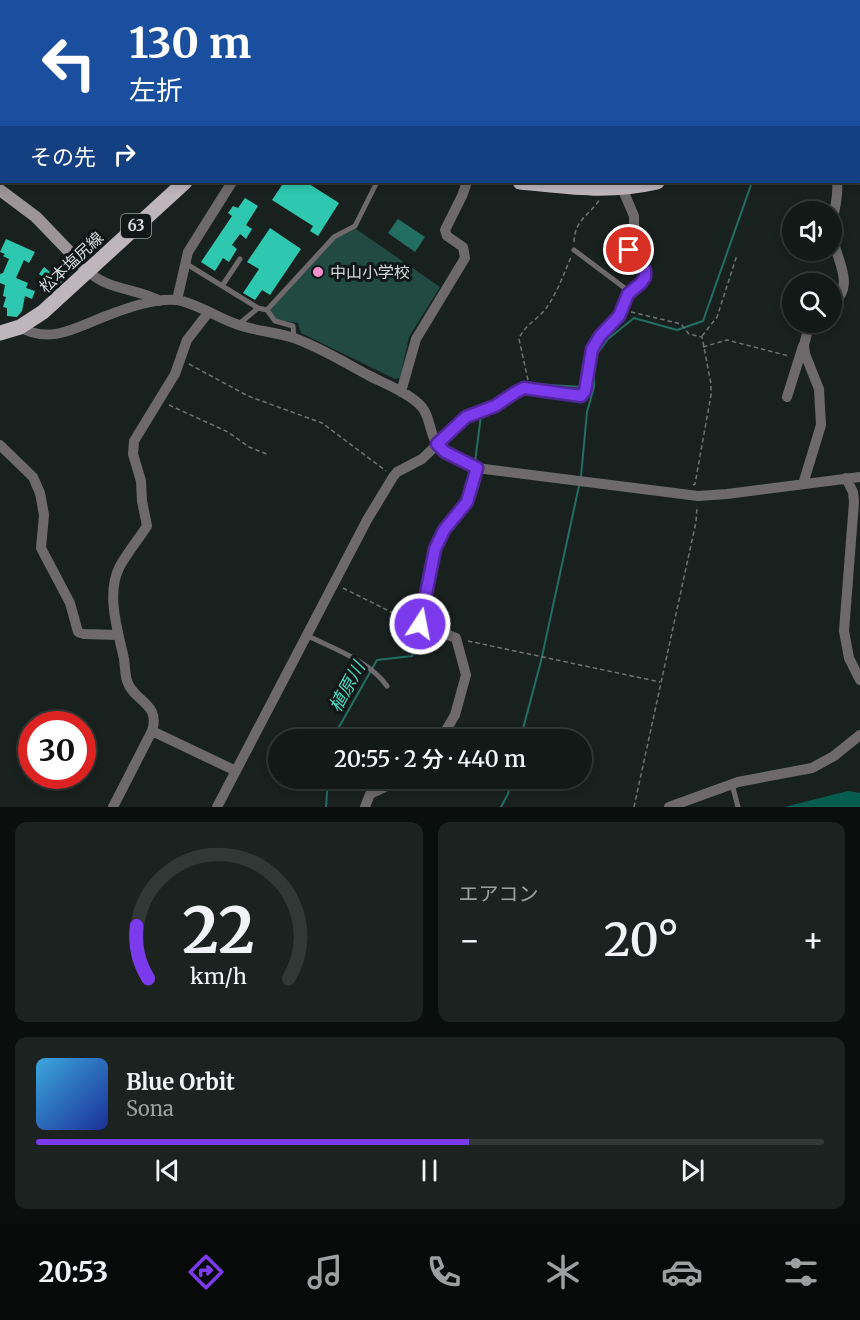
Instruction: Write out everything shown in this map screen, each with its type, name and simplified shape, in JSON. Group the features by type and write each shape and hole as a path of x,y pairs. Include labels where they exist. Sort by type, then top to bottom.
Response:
{"main road":[{"name":"松本塩尻線","path":"0,331 20,327 43,312 184,183"},
{"path":"528,183 602,189 651,183"},
{"path":"0,190 36,217 88,271"}],"street":[{"path":"177,300 188,252 231,183"},
{"path":"401,392 416,339 465,258 463,247 447,236 445,230 467,183"},
{"path":"837,183 838,202 832,227 835,249 844,271 845,281 842,293"},
{"path":"217,807 306,635 397,472 422,459 466,417 495,406 516,392 527,389 581,396 585,391 592,349 600,336 619,316 631,292 645,277 645,270 631,256 629,250 634,232 634,216 622,188"},
{"path":"88,271 104,283 148,295 160,301"},
{"path":"20,327 30,333 51,335 66,333 105,316 160,301 177,300 238,325 294,338 401,392 425,411 437,444 445,452 477,468 698,496 860,477"},
{"path":"113,807 155,721 154,713 128,683 124,657 117,635 114,590 118,569 147,526 141,481 133,454 134,441 175,374 187,340 208,313"},
{"path":"787,397 807,333"},
{"path":"803,484 821,425 819,389 805,354 804,343"},
{"path":"0,445 33,477 40,493 44,515 41,548 70,603 78,632 117,635"},
{"path":"447,729 455,715 466,675 456,638 420,624 435,549 444,530 467,502 477,468"},
{"path":"846,478 853,492 854,501 844,631 849,658 860,680"},
{"path":"152,731 236,771"},
{"path":"669,807 732,784 812,768 834,756 860,735"},
{"path":"365,807 370,794 381,789"}],"lane":[{"path":"267,310 334,237 355,226 376,183"},
{"path":"574,250 631,292"},
{"path":"222,286 240,259"},
{"path":"185,263 258,308 267,310 275,321 293,326 294,338"},
{"path":"238,325 258,308"},
{"path":"306,635 362,663 387,686"},
{"path":"732,784 738,807"}],"path":[{"path":"527,389 528,375 519,339 521,333 545,310 555,295 574,250 575,233 579,223 599,201 602,189"},
{"path":"690,486 695,484 711,395 702,337 717,317 737,255"},
{"path":"621,310 681,324 689,333 702,337"},
{"path":"703,347 727,340 798,358"},
{"path":"180,359 248,396 322,423 393,477"},
{"path":"160,400 228,432 249,447 269,455"},
{"path":"634,807 696,522 698,496"},
{"path":"334,584 410,622 420,624"},
{"path":"456,638 661,682"}],"shaded area":[{"path":"398,219 425,237 415,252 388,233"},
{"path":"356,229 440,287 409,337 400,378 395,379 301,333 298,323 278,320 269,313 336,238"},
{"path":"848,791 860,793 860,807 784,807"}],"building":[{"path":"283,183 308,183 339,203 318,236 310,231 313,226 272,200"},
{"path":"245,198 258,206 246,225 252,229 246,239 240,234 232,245 237,249 229,262 223,258 215,271 201,262 232,216 228,213 233,206 238,208"},
{"path":"270,228 301,249 270,295 262,290 255,300 243,293 259,269 247,262"},
{"path":"6,239 35,252 29,263 24,260 16,278 28,283 26,288 35,291 32,299 25,296 22,311 17,317 7,316 7,308 3,307 6,297 3,296 5,285 0,283 0,274 3,273 9,259 0,252"},
{"path":"44,267 62,282 55,287 39,274"}],"waterway":[{"path":"581,476 587,412 594,387 597,354 608,339 634,318 677,330 703,321 752,183"},
{"name":"植原川","path":"535,384 582,387"},
{"name":"植原川","path":"475,462 481,415"},
{"name":"植原川","path":"474,497 480,481 479,477"},
{"path":"523,729 541,661 579,486"},
{"name":"植原川","path":"458,521 471,505"},
{"name":"植原川","path":"444,541 452,528"},
{"name":"植原川","path":"425,620 441,549"},
{"name":"植原川","path":"338,729 377,660 412,656 422,628"},
{"name":"植原川","path":"326,807 327,789"},
{"path":"501,807 509,789"}],"place":[{"name":"中山小学校","path":"318,272"}],"route":[{"path":"420,624 435,549 444,530 462,511 467,502 477,468 445,452 437,444 466,417 495,406 524,388 581,396 585,391 592,349 600,336 619,316 628,294 645,277 645,270 631,256 629,250"}]}
